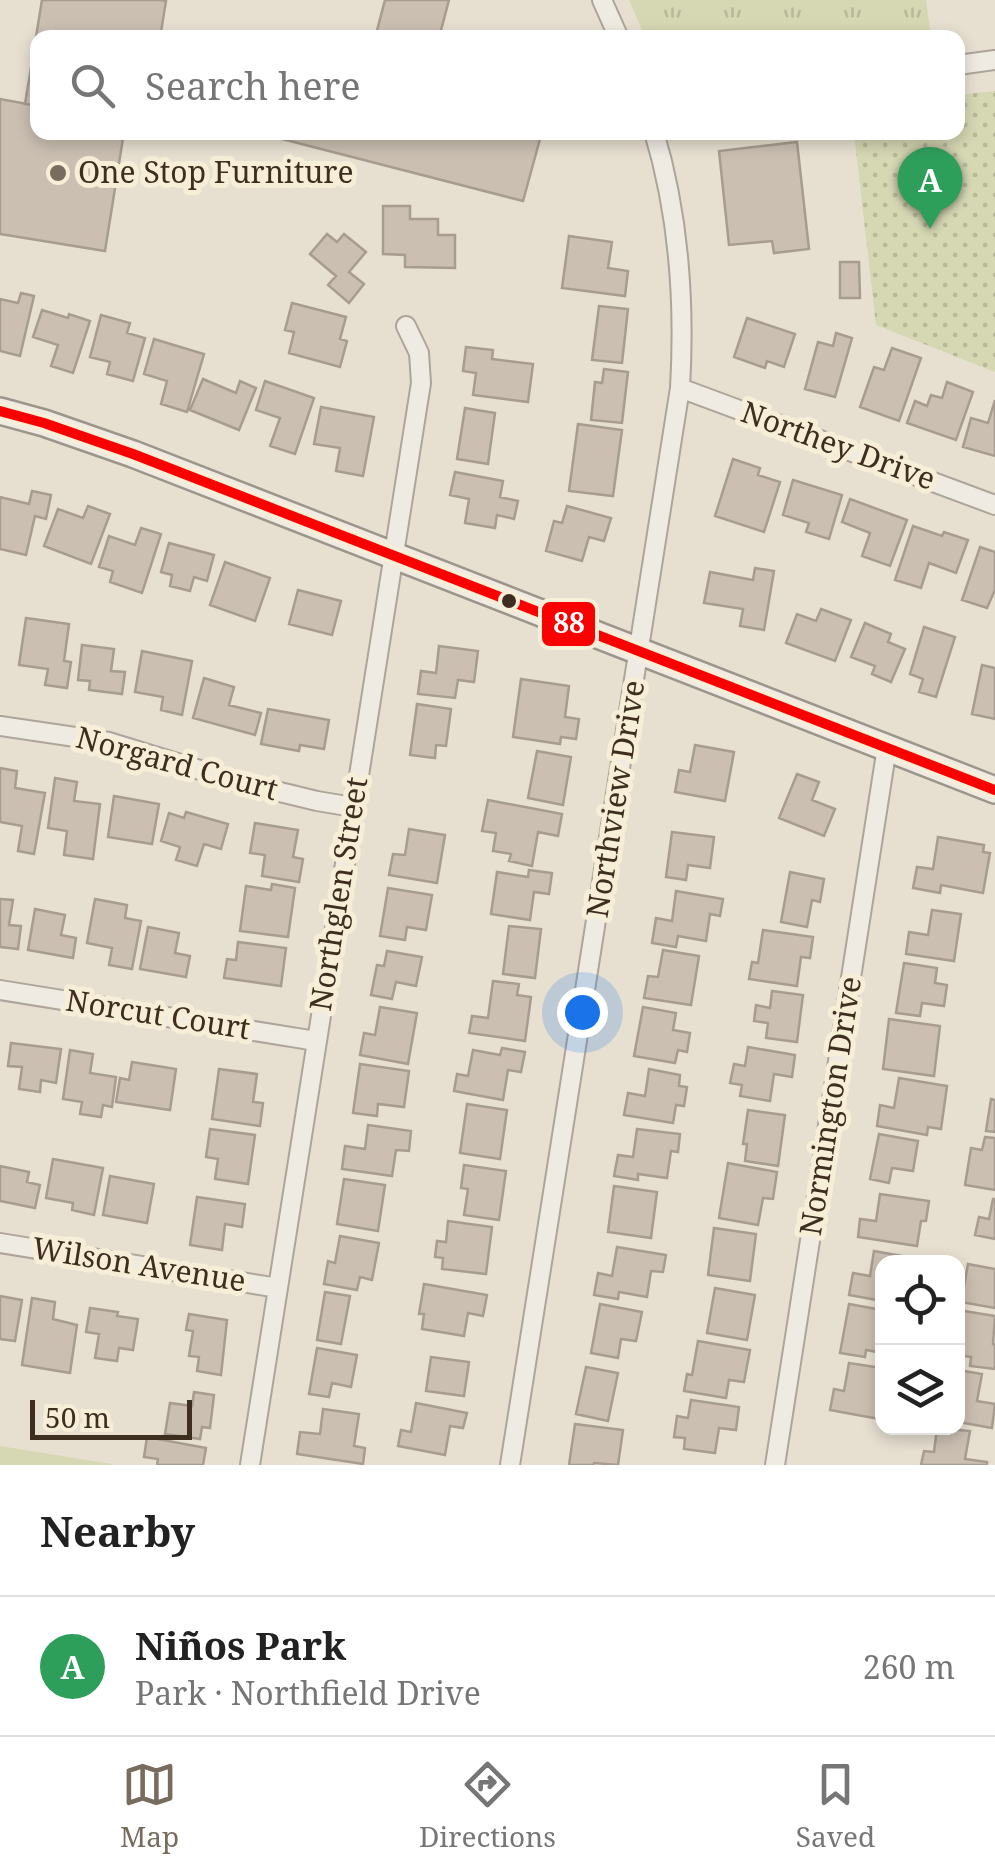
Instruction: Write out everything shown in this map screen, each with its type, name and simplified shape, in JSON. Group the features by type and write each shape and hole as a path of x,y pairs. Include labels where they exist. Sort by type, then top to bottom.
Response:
{"main road":[{"path":"0,411 133,454 995,790"}],"street":[{"path":"602,0 615,30"},
{"path":"965,64 995,60"},
{"name":"Northview Drive","path":"510,1465 680,388 682,311 677,245 656,140"},
{"name":"Northglen Street","path":"250,1465 421,383 419,353 406,326"},
{"name":"Northey Drive","path":"680,388 995,504"},
{"name":"Norgard Court","path":"0,726 108,742 240,782 353,807"},
{"name":"Normington Drive","path":"775,1465 887,747"},
{"name":"Norcut Court","path":"0,990 316,1041"},
{"name":"Wilson Avenue","path":"0,1243 278,1288"}],"green space":[{"path":"629,0 926,0 930,30 642,30"},
{"path":"995,91 995,372 876,325 855,140 965,140 965,94"},
{"path":"0,1446 112,1464 112,1465 0,1465"}],"building":[{"path":"42,0 166,1 161,30 37,30"},
{"path":"385,0 449,0 441,30 377,30"},
{"path":"30,73 30,105 25,104"},
{"path":"0,99 30,105 30,140 123,140 105,251 0,234"},
{"path":"286,140 540,140 523,201"},
{"path":"797,142 809,249 774,253 772,241 729,245 719,151"},
{"path":"383,206 410,206 410,219 438,219 438,235 455,235 455,268 405,267 405,255 383,254"},
{"path":"327,234 337,242 344,234 366,252 349,272 364,284 349,303 328,285 336,276 310,254"},
{"path":"569,236 612,242 608,268 628,271 625,296 562,288"},
{"path":"840,262 859,262 860,298 840,298"},
{"path":"21,293 34,296 20,356 0,351 0,299 18,303"},
{"path":"292,303 346,317 340,339 347,341 340,367 289,353 294,332 285,330"},
{"path":"599,306 628,309 622,363 592,360"},
{"path":"42,310 90,321 73,373 51,366 58,345 33,337"},
{"path":"101,315 130,323 127,333 145,338 133,381 107,374 110,362 90,357"},
{"path":"747,318 795,334 784,367 767,361 765,368 734,357"},
{"path":"836,333 852,338 835,397 805,389 818,342 833,346"},
{"path":"154,339 204,354 187,412 161,404 167,381 144,374"},
{"path":"466,347 493,350 492,359 533,364 528,402 473,395 476,373 463,371"},
{"path":"892,348 921,358 899,421 860,407 874,367 884,370"},
{"path":"604,369 628,372 622,423 591,420 595,382 602,383"},
{"path":"203,379 236,393 240,381 256,388 239,430 190,410"},
{"path":"265,381 314,398 295,454 270,446 280,418 256,410"},
{"path":"947,382 973,392 956,440 907,423 915,401 927,406 931,395 942,398"},
{"path":"995,400 995,456 963,447 971,418 988,423"},
{"path":"321,407 374,417 363,476 336,471 340,448 314,444"},
{"path":"465,408 495,413 488,464 457,459"},
{"path":"578,424 622,430 613,496 569,491"},
{"path":"733,459 760,468 758,475 780,482 764,532 715,516"},
{"path":"455,472 503,481 500,497 518,501 514,519 497,515 495,528 465,523 469,499 450,495"},
{"path":"793,480 842,495 829,539 806,532 809,523 783,515"},
{"path":"32,491 51,495 46,519 35,516 26,555 0,549 0,497 29,504"},
{"path":"850,499 907,520 890,566 862,556 870,533 842,522"},
{"path":"88,506 110,514 91,564 44,546 58,509 83,518"},
{"path":"567,506 611,518 604,541 589,537 582,561 546,551 554,521 562,523"},
{"path":"913,526 968,540 956,573 929,563 921,588 895,580"},
{"path":"141,528 161,534 142,593 110,582 113,571 99,567 109,536 135,545"},
{"path":"169,543 214,555 207,581 194,577 190,591 170,586 172,575 161,572"},
{"path":"980,547 995,552 995,590 987,608 962,600"},
{"path":"225,562 270,578 255,621 210,605"},
{"path":"755,568 774,571 764,630 740,626 743,609 704,603 710,572 753,580"},
{"path":"298,590 341,601 332,635 289,624"},
{"path":"821,609 851,620 835,661 786,643 797,614 816,621"},
{"path":"26,618 69,624 64,661 71,662 67,688 45,685 48,669 19,665"},
{"path":"865,623 891,634 888,642 905,649 891,682 872,674 875,666 851,657"},
{"path":"924,627 955,637 936,697 919,692 923,679 910,674"},
{"path":"82,645 114,649 111,671 125,672 122,694 89,690 90,681 78,680"},
{"path":"439,646 478,651 474,682 458,680 455,698 418,694 421,671 436,673"},
{"path":"142,651 192,661 182,715 161,710 163,697 135,692"},
{"path":"982,665 995,668 995,719 972,714"},
{"path":"204,678 234,687 229,705 261,713 255,735 193,718"},
{"path":"521,679 569,686 565,717 579,719 576,739 561,737 560,744 513,737"},
{"path":"417,704 451,709 446,746 436,745 435,758 410,755"},
{"path":"268,709 329,720 324,749 300,745 299,751 261,744"},
{"path":"695,745 734,752 725,801 675,792 679,770 690,772"},
{"path":"537,751 571,757 563,805 528,798"},
{"path":"0,768 17,771 15,788 45,793 34,854 18,851 22,826 0,822"},
{"path":"797,774 819,782 812,800 835,809 824,836 779,818"},
{"path":"55,778 77,782 74,801 100,804 93,859 64,855 67,831 48,828"},
{"path":"114,796 159,804 152,844 108,837"},
{"path":"488,800 562,814 558,836 538,832 532,866 509,861 511,854 493,851 496,833 482,831"},
{"path":"186,812 228,824 221,849 204,844 197,866 176,860 180,847 161,841 169,813 184,818"},
{"path":"255,823 298,830 293,857 303,859 299,882 262,876 265,855 250,853"},
{"path":"409,829 445,835 437,883 389,875 393,854 405,855"},
{"path":"672,832 714,837 710,868 688,865 686,880 666,877"},
{"path":"938,837 984,845 983,852 990,853 983,893 941,885 940,893 913,888 917,867 933,869"},
{"path":"529,870 552,873 549,894 534,892 530,920 491,914 497,872 528,877"},
{"path":"790,872 824,879 820,902 812,900 807,927 781,922"},
{"path":"272,884 295,888 288,937 240,931 246,886 271,890"},
{"path":"388,888 432,895 426,930 407,927 405,940 380,936"},
{"path":"676,891 723,899 720,916 710,914 706,941 678,936 676,947 652,943 656,918 672,921"},
{"path":"0,899 13,900 9,925 21,926 18,949 0,947"},
{"path":"95,899 127,905 125,918 141,921 132,969 109,965 112,948 87,943"},
{"path":"35,909 65,915 61,935 76,938 73,958 28,950"},
{"path":"932,910 961,914 954,961 906,954 909,932 928,935"},
{"path":"509,926 541,929 535,978 503,974"},
{"path":"148,927 179,933 175,953 190,956 186,977 140,969"},
{"path":"763,930 813,937 810,958 801,957 797,986 749,979 752,962 758,963"},
{"path":"238,942 286,948 281,986 224,978 227,959 236,960"},
{"path":"663,950 699,956 691,1005 644,998 648,976 658,977"},
{"path":"387,951 422,957 416,986 396,982 392,999 371,995 377,965 384,966"},
{"path":"904,963 937,968 935,983 947,985 944,1006 922,1003 920,1016 896,1013"},
{"path":"493,981 519,984 517,995 531,997 525,1041 469,1033 472,1016 488,1018"},
{"path":"772,991 803,995 797,1042 766,1038 768,1023 754,1021 756,1005 770,1008"},
{"path":"380,1007 417,1013 408,1064 360,1055 364,1033 375,1035"},
{"path":"643,1007 676,1013 673,1030 690,1033 687,1052 678,1050 675,1063 634,1056"},
{"path":"889,1019 940,1026 934,1076 883,1069"},
{"path":"11,1043 61,1049 56,1083 41,1080 40,1092 19,1089 22,1067 8,1066"},
{"path":"748,1047 795,1055 792,1077 774,1074 770,1101 740,1096 742,1085 730,1083 734,1064 745,1066"},
{"path":"502,1048 525,1052 521,1072 508,1070 503,1100 454,1091 457,1074 468,1076 473,1050 500,1055"},
{"path":"70,1050 93,1054 90,1073 116,1077 112,1107 103,1105 101,1117 80,1114 82,1102 63,1099"},
{"path":"132,1062 176,1069 170,1110 116,1102 120,1078 129,1080"},
{"path":"360,1064 409,1071 404,1107 378,1104 377,1116 353,1113"},
{"path":"219,1069 257,1074 253,1102 263,1103 260,1126 212,1119"},
{"path":"649,1069 680,1075 679,1086 687,1087 684,1106 676,1105 673,1123 624,1115 628,1093 645,1096"},
{"path":"899,1078 947,1086 941,1129 928,1127 927,1135 877,1126 880,1105 894,1108"},
{"path":"991,1099 995,1100 995,1132 986,1131"},
{"path":"467,1104 507,1110 500,1159 460,1153"},
{"path":"748,1110 785,1115 778,1166 745,1161"},
{"path":"368,1125 411,1131 409,1151 396,1150 392,1176 342,1169 345,1146 365,1149"},
{"path":"210,1129 255,1135 248,1184 215,1179 218,1159 206,1157"},
{"path":"637,1129 680,1134 678,1152 671,1151 667,1178 638,1174 638,1180 614,1176 618,1155 633,1157"},
{"path":"879,1134 918,1141 913,1171 892,1168 889,1183 870,1179"},
{"path":"985,1137 995,1138 995,1190 965,1185 971,1148 982,1150"},
{"path":"53,1159 103,1168 94,1215 72,1210 73,1203 46,1198"},
{"path":"728,1163 777,1172 773,1199 763,1198 758,1225 719,1218"},
{"path":"464,1165 506,1171 499,1220 464,1215 468,1189 461,1188"},
{"path":"0,1166 29,1172 27,1182 40,1185 35,1208 0,1201"},
{"path":"110,1176 154,1184 147,1223 103,1215"},
{"path":"344,1179 385,1185 378,1231 337,1224"},
{"path":"614,1186 657,1192 651,1238 608,1232"},
{"path":"880,1194 929,1201 917,1246 858,1237 860,1219 876,1221"},
{"path":"197,1197 245,1204 242,1227 225,1224 222,1250 190,1245"},
{"path":"993,1199 995,1239 975,1235 979,1217 989,1219"},
{"path":"448,1221 492,1227 486,1274 442,1269 443,1258 435,1257 437,1241 446,1242"},
{"path":"714,1228 756,1234 750,1281 708,1275"},
{"path":"340,1236 379,1243 372,1280 360,1277 357,1290 324,1284 328,1261 335,1263"},
{"path":"617,1247 666,1255 663,1272 651,1271 647,1297 619,1292 618,1299 594,1295 598,1273 612,1276"},
{"path":"874,1251 896,1255 875,1255 875,1300 849,1295 853,1273 870,1276"},
{"path":"968,1264 995,1269 995,1308 965,1303"},
{"path":"424,1284 487,1295 483,1316 468,1313 464,1336 422,1329 424,1314 419,1314"},
{"path":"715,1288 755,1295 747,1340 707,1333"},
{"path":"325,1292 350,1296 341,1344 317,1340"},
{"path":"0,1296 22,1300 15,1341 0,1339"},
{"path":"32,1298 55,1302 53,1319 77,1325 70,1373 22,1365"},
{"path":"600,1304 642,1312 636,1341 621,1339 618,1358 591,1353"},
{"path":"849,1304 875,1309 875,1352 866,1350 865,1357 840,1353"},
{"path":"90,1308 138,1319 133,1350 119,1348 117,1361 95,1358 99,1334 86,1332"},
{"path":"965,1311 995,1316 995,1369 970,1366 971,1357 965,1356"},
{"path":"189,1314 227,1320 221,1375 197,1371 199,1357 189,1356 193,1331 186,1330"},
{"path":"698,1341 750,1350 744,1382 729,1380 726,1398 684,1391 687,1374 692,1375"},
{"path":"317,1348 357,1355 351,1387 332,1383 329,1397 309,1394"},
{"path":"431,1357 469,1362 464,1396 426,1391"},
{"path":"849,1363 875,1367 875,1418 830,1410 834,1389 844,1391"},
{"path":"586,1367 618,1373 608,1421 576,1414"},
{"path":"965,1371 982,1374 977,1401 995,1404 992,1428 965,1423"},
{"path":"194,1392 214,1395 210,1428 202,1427 200,1439 165,1434 170,1403 192,1406"},
{"path":"691,1400 739,1407 736,1430 719,1428 715,1453 684,1449 685,1438 674,1437 677,1416 688,1418"},
{"path":"416,1403 467,1413 463,1428 450,1426 445,1455 398,1446 401,1430 411,1432"},
{"path":"323,1409 359,1414 354,1446 365,1448 363,1464 297,1454 300,1432 320,1434"},
{"path":"575,1424 623,1430 618,1465 569,1465"},
{"path":"965,1431 970,1431 965,1459 987,1465 921,1465 924,1451 934,1452 936,1435 965,1435"},
{"path":"147,1437 206,1448 203,1465 157,1465 158,1459 144,1457"}],"transit line":[{"name":"88","path":"0,411 133,454 995,790"}],"place":[{"name":"One Stop Furniture","path":"58,173"},
{"name":"Niños Park","path":"930,229"}]}
